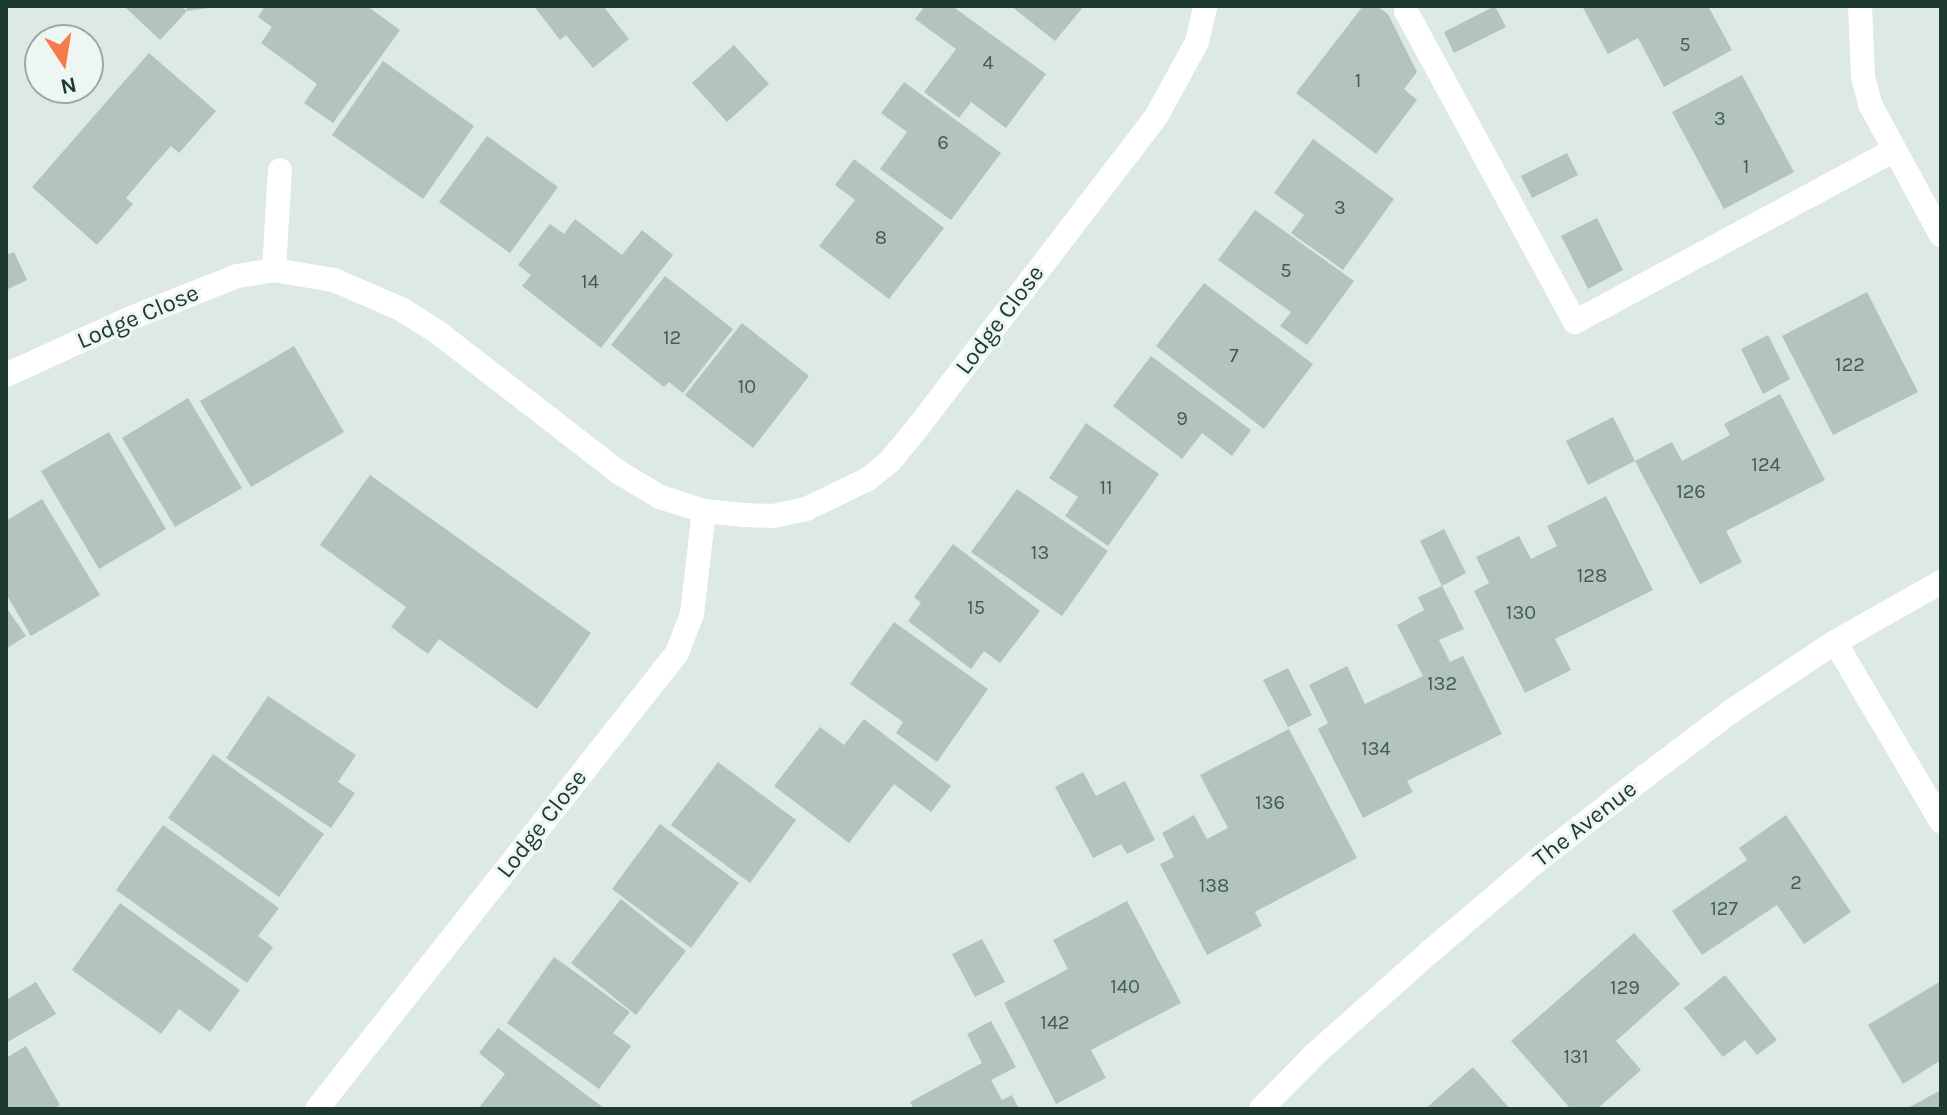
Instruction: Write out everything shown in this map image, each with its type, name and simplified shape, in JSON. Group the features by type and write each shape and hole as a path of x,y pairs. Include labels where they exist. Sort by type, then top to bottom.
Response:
{"street":[{"name":"Lodge Close","path":"6,375 237,276 274,270 334,280 401,309 436,331 620,473 660,497 704,511 773,516 806,509 858,485 890,461 1157,115 1197,42 1205,6"},
{"path":"1860,6 1863,77 1871,106 1941,235"},
{"path":"1406,11 1575,322 1893,151"},
{"path":"274,270 280,170"},
{"name":"Lodge Close","path":"317,1109 677,653 692,614 704,511"},
{"name":"The Avenue","path":"1261,1109 1315,1054 1539,859 1733,710 1835,642 1941,582"},
{"path":"1835,642 1941,821"}],"building":[{"path":"124,6 181,6 187,11 160,40"},
{"path":"186,6 208,6 208,8 187,11"},
{"path":"265,6 367,6 400,30 333,123 304,103 317,84 261,43 272,27 258,17"},
{"path":"534,6 603,6 629,39 593,68 566,35 560,40"},
{"path":"925,6 952,6 1046,74 1006,128 971,102 959,118 924,92 956,49 915,19"},
{"path":"1011,6 1084,6 1055,41"},
{"path":"1363,6 1377,6 1388,14 1417,72 1404,89 1417,100 1376,154 1296,93"},
{"path":"1495,6 1506,27 1454,53 1444,32"},
{"path":"1582,6 1708,6 1732,50 1664,87 1638,38 1608,54"},
{"path":"734,45 769,84 727,122 692,83"},
{"path":"149,53 216,111 179,153 171,146 153,166 126,198 133,204 97,245 32,187"},
{"path":"383,61 474,126 423,199 332,135"},
{"path":"1742,75 1794,172 1724,209 1672,112"},
{"path":"904,82 1001,153 951,220 880,169 907,132 881,113"},
{"path":"487,136 558,187 510,253 439,202"},
{"path":"1313,139 1394,199 1343,270 1291,233 1304,215 1274,193"},
{"path":"1567,153 1578,175 1532,198 1521,176"},
{"path":"854,159 944,228 889,299 819,246 855,200 835,185"},
{"path":"1255,210 1354,281 1307,345 1280,326 1291,312 1218,260"},
{"path":"1597,218 1623,270 1588,289 1561,236"},
{"path":"575,219 622,255 642,230 673,255 601,348 522,286 531,275 518,265 550,224 564,234"},
{"path":"14,252 27,280 6,290 6,255"},
{"path":"665,276 733,329 683,393 669,382 664,387 611,345"},
{"path":"1204,283 1313,364 1264,429 1156,346"},
{"path":"1867,292 1918,392 1833,435 1782,336"},
{"path":"742,323 809,376 753,448 685,395"},
{"path":"1768,335 1790,379 1763,394 1741,349"},
{"path":"294,346 344,432 251,487 200,401"},
{"path":"1151,356 1251,430 1232,456 1202,433 1182,459 1113,406"},
{"path":"1780,394 1825,480 1726,531 1742,562 1700,584 1635,461 1672,442 1682,461 1730,435 1724,424"},
{"path":"188,398 242,488 175,527 122,438"},
{"path":"1613,417 1635,461 1588,485 1566,441"},
{"path":"1086,423 1159,474 1108,546 1065,516 1078,497 1049,478"},
{"path":"109,432 166,529 99,569 41,471"},
{"path":"370,475 591,633 537,709 439,639 428,654 391,627 406,607 320,545"},
{"path":"1017,489 1108,551 1062,616 971,552"},
{"path":"1606,496 1653,590 1555,639 1571,670 1525,693 1474,591 1489,583 1476,557 1519,536 1531,559 1557,546 1547,526"},
{"path":"42,499 100,595 31,636 6,594 6,521"},
{"path":"1444,529 1466,573 1442,586 1420,541"},
{"path":"953,544 1040,611 1000,663 984,651 971,669 908,621 921,603 914,597"},
{"path":"1442,586 1464,629 1439,640 1450,662 1463,656 1502,734 1407,781 1413,792 1363,818 1318,729 1328,723 1309,685 1347,666 1365,704 1423,676 1397,625 1424,610 1418,597"},
{"path":"6,607 26,636 6,649"},
{"path":"894,622 988,689 937,762 896,733 903,722 850,684"},
{"path":"1288,668 1312,715 1288,727 1263,680"},
{"path":"268,696 356,755 338,782 355,793 331,828 226,758"},
{"path":"864,719 951,786 931,812 894,784 849,843 774,786 820,727 844,745"},
{"path":"1289,729 1357,858 1255,912 1262,926 1207,955 1160,864 1174,857 1162,833 1194,815 1207,839 1228,828 1200,775"},
{"path":"213,754 324,834 279,897 168,818"},
{"path":"718,762 796,820 750,883 671,825"},
{"path":"1083,772 1096,796 1125,781 1155,840 1127,854 1121,844 1093,858 1055,787"},
{"path":"1786,815 1851,912 1804,944 1777,905 1702,955 1672,911 1747,860 1739,848"},
{"path":"660,824 739,883 691,948 612,889"},
{"path":"163,825 279,908 258,936 273,947 247,983 116,890"},
{"path":"621,899 686,951 636,1015 571,963"},
{"path":"1127,901 1181,1003 1091,1050 1106,1078 1056,1104 1004,1003 1068,969 1053,940"},
{"path":"120,903 240,990 210,1032 179,1009 161,1034 72,970"},
{"path":"1634,933 1680,984 1616,1041 1641,1070 1597,1109 1571,1109 1511,1041"},
{"path":"982,939 1005,982 975,997 952,954"},
{"path":"554,957 630,1012 613,1033 631,1046 599,1089 507,1023"},
{"path":"1725,975 1777,1040 1757,1055 1745,1040 1723,1057 1684,1008"},
{"path":"1941,981 1941,1060 1903,1084 1868,1025"},
{"path":"36,982 56,1014 6,1043 6,1000"},
{"path":"991,1021 1016,1067 991,1080 1002,1100 1012,1095 1019,1109 914,1109 910,1102 982,1063 967,1034"},
{"path":"498,1028 605,1109 478,1109 505,1074 479,1053"},
{"path":"26,1046 60,1105 53,1109 6,1109 6,1058"},
{"path":"1473,1067 1510,1109 1425,1109"},
{"path":"1941,1090 1941,1109 1906,1109"}]}
